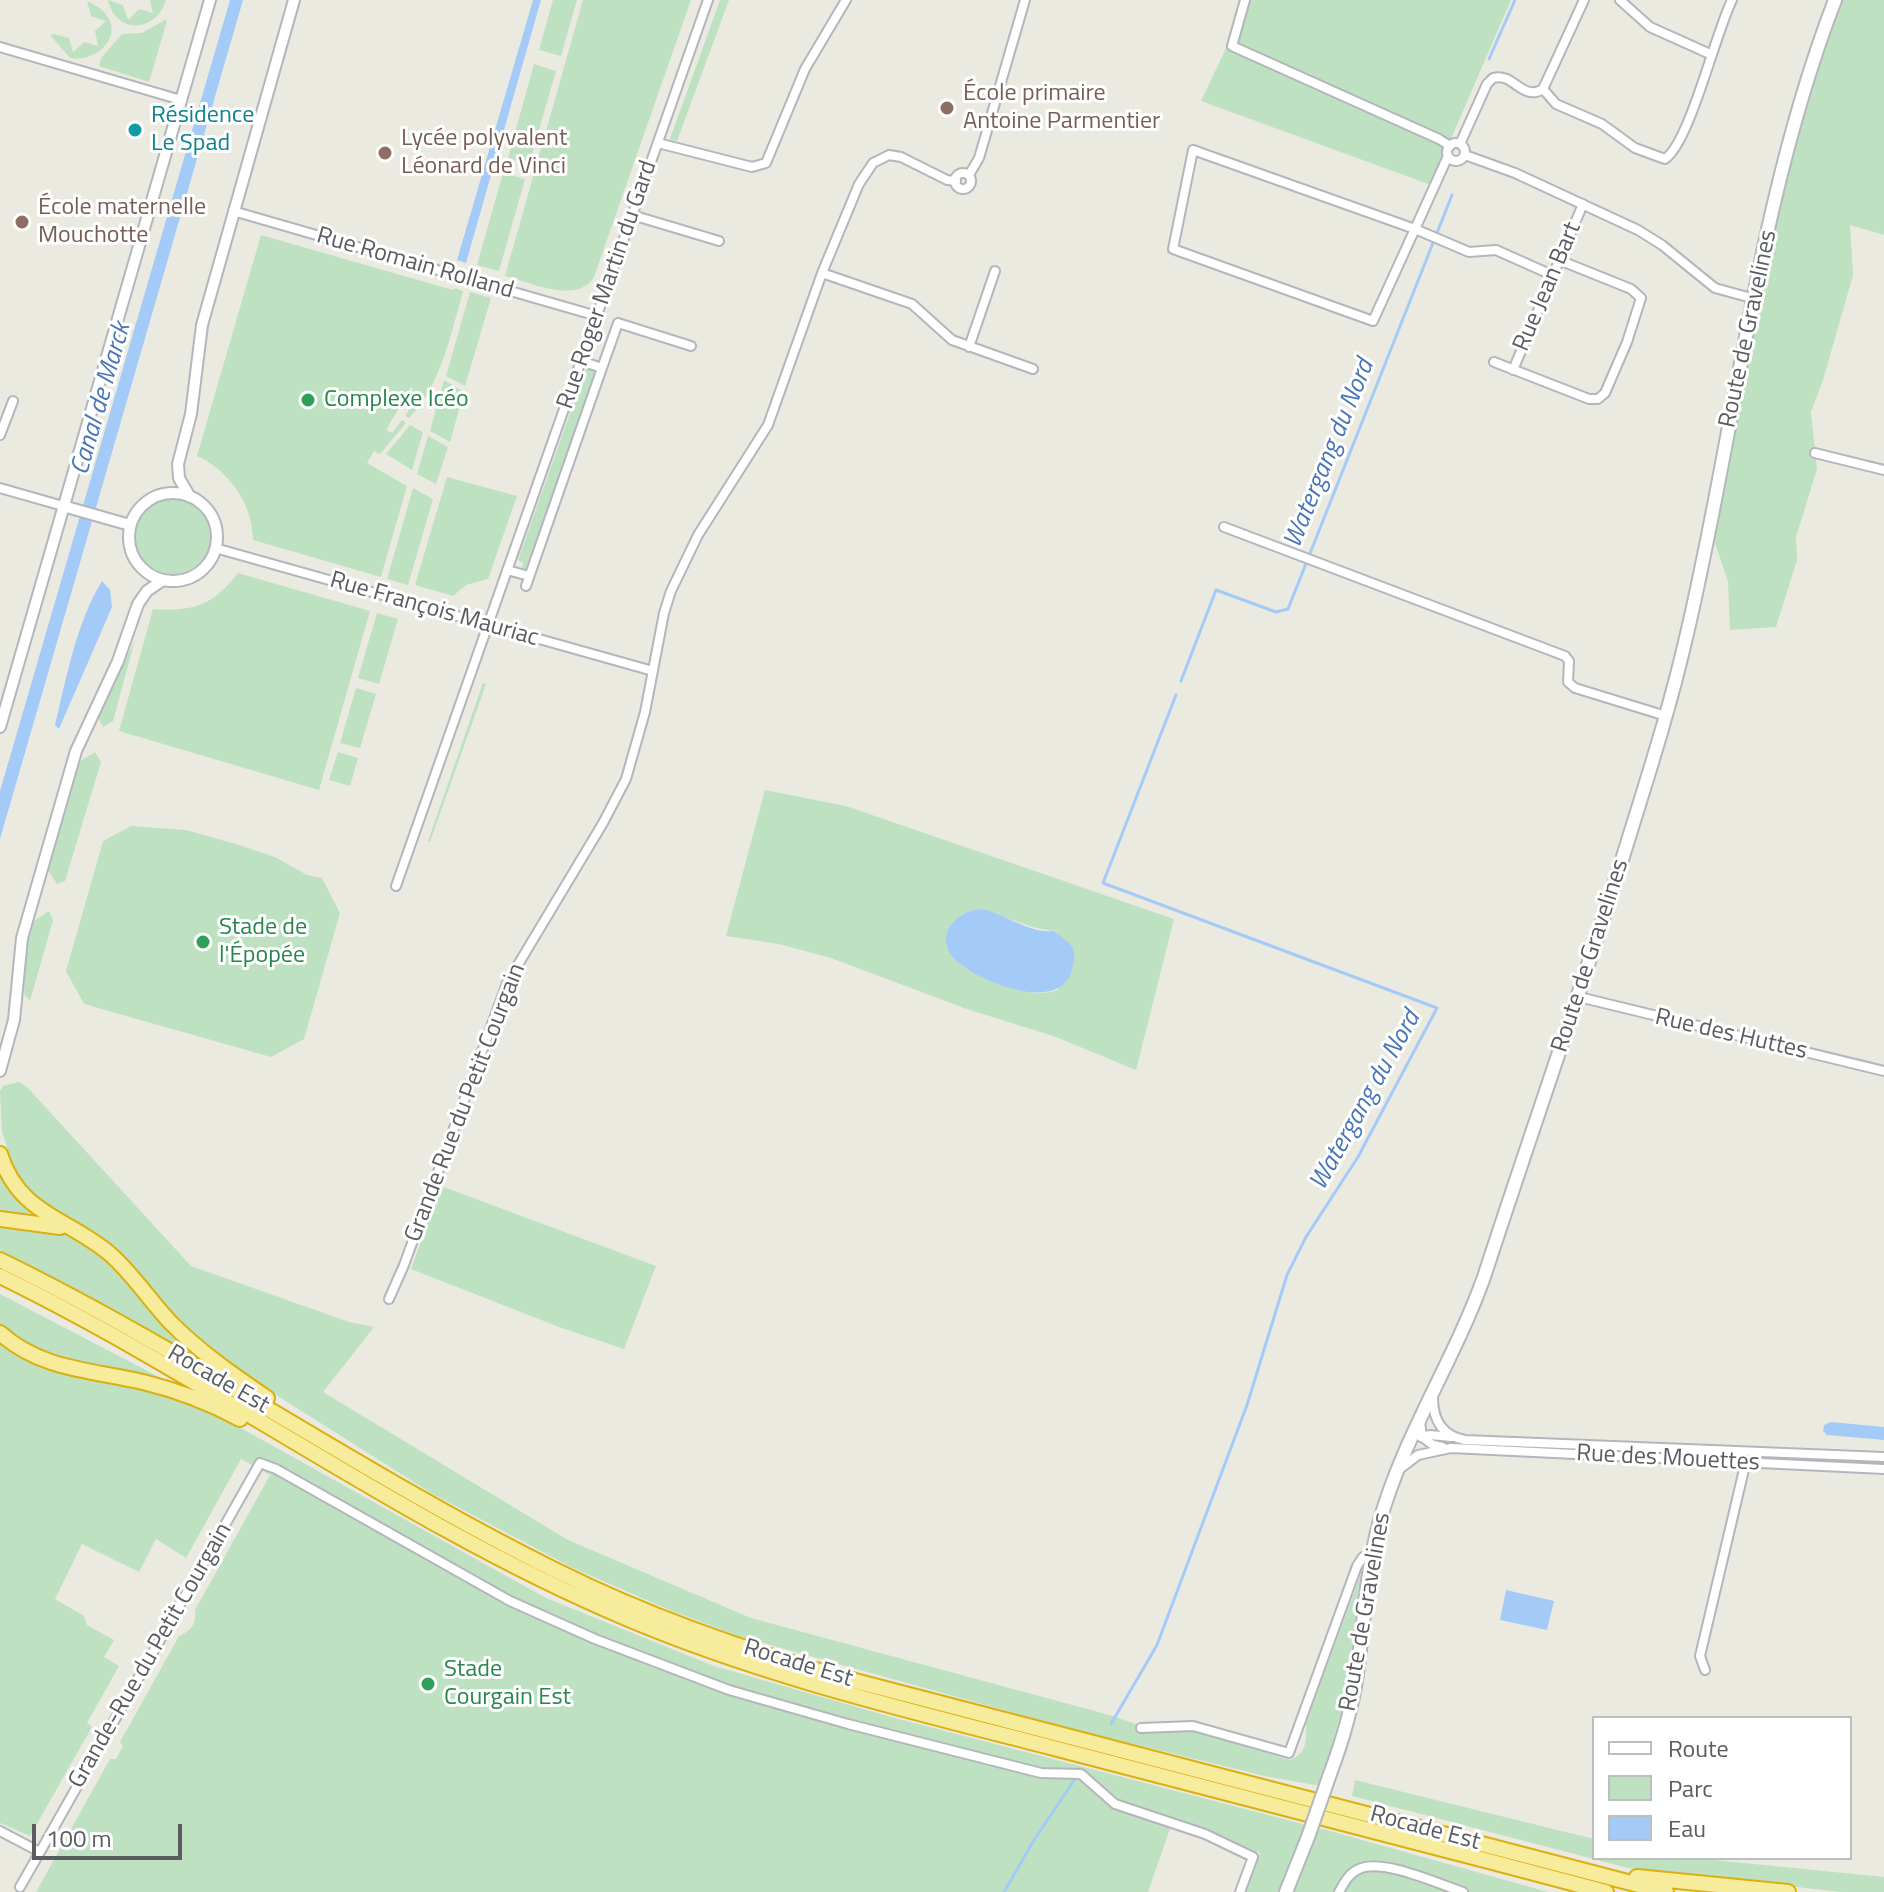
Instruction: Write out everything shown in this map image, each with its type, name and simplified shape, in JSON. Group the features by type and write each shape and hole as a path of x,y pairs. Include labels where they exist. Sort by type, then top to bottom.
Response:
{"highway":[{"path":"0,1154 10,1179 24,1198 40,1211 98,1244 116,1259 170,1322 222,1367 377,1472"},
{"path":"0,1219 48,1224 76,1232"},
{"name":"Rocade Est","path":"0,1260 7,1274 93,1325 538,1577 627,1619 717,1654 831,1690 1606,1892"},
{"name":"Rocade Est","path":"7,1274 130,1329 488,1535 587,1585 673,1622 746,1649 893,1691 1666,1892"},
{"path":"0,1333 25,1352 46,1361 157,1386 212,1406 258,1429 282,1433"},
{"path":"1548,1862 1669,1881 1788,1892"}],"main road":[{"name":"Route de Gravelines","path":"1286,1892 1330,1774 1354,1689 1373,1554 1383,1511 1407,1446 1481,1285 1579,997 1666,716 1690,622 1755,299 1797,118 1835,0"}],"street":[{"path":"0,727 210,0"},
{"path":"190,497 172,493 154,497 139,509 130,525 129,544 134,557 146,572 163,580 177,580 195,574 206,565 215,548 213,520 205,508 190,497 179,478 178,464 191,414 205,312 294,0"},
{"name":"Rue Roger Martin du Gard","path":"396,886 708,0"},
{"path":"658,143 752,167 766,163 805,69 846,0"},
{"name":"Grande Rue du Petit Courgain","path":"389,1299 507,983 620,792 643,721 671,591 698,535 768,425 822,273 859,184 877,160 889,155 956,181 961,173 969,175 979,158 1025,0"},
{"path":"1245,0 1232,46 1439,139 1457,161 1465,155"},
{"path":"1552,275 1496,250 1469,252 1415,229 1193,150 1173,249 1373,321 1415,229 1449,151 1460,144 1487,84 1493,78 1507,78 1529,93 1543,89 1584,0"},
{"path":"1620,0 1650,27 1710,54"},
{"path":"1543,89 1556,104 1602,124 1635,148 1665,159 1674,151 1696,101 1710,54 1732,0"},
{"path":"0,47 181,100"},
{"path":"1460,144 1465,155"},
{"path":"1465,155 1501,168 1645,234 1719,291 1755,299"},
{"name":"Rue Jean Bart","path":"1513,370 1583,204"},
{"name":"Rue Romain Rolland","path":"233,211 597,316"},
{"path":"632,215 719,241"},
{"path":"1494,362 1589,399 1598,399 1606,390 1627,342 1641,303 1640,296 1559,260"},
{"path":"969,347 995,271"},
{"path":"822,273 912,304 947,337 1033,369"},
{"name":"Rue Roger Martin du Gard","path":"526,586 618,323 691,346"},
{"path":"581,361 602,368"},
{"path":"0,435 13,401"},
{"path":"1815,453 1884,470"},
{"path":"0,488 130,525"},
{"path":"1224,527 1565,656 1570,664 1568,682 1575,688 1666,716"},
{"name":"Rue François Mauriac","path":"215,548 653,671"},
{"path":"507,570 529,576"},
{"path":"0,1071 14,1020 22,938 76,751 122,653 140,601 147,591 163,580"},
{"name":"Rue des Huttes","path":"1579,997 1884,1071"},
{"path":"1433,1390 1436,1418 1442,1429 1452,1437"},
{"path":"1407,1446 1422,1437 1419,1429 1421,1417"},
{"name":"Rue des Mouettes","path":"1422,1437 1884,1457"},
{"name":"Rue des Mouettes","path":"1422,1437 1433,1445 1451,1448 1884,1469"},
{"name":"Rue des Mouettes","path":"1396,1475 1418,1455 1451,1448"},
{"path":"1705,1670 1700,1656 1747,1452"},
{"name":"Grande-Rue du Petit Courgain","path":"20,1887 260,1463 510,1601 595,1639 729,1690 1011,1766 1046,1774 1081,1774 1106,1799 1119,1806 1205,1834 1253,1857 1240,1892"},
{"path":"1141,1728 1193,1726 1289,1753 1357,1566 1363,1557 1373,1554"},
{"path":"0,1831 40,1852"},
{"path":"1339,1892 1355,1871 1371,1866 1463,1892"}],"green space":[{"path":"108,0 123,5 128,20 139,9 153,13 150,0 166,0 154,19 136,26 119,19"},
{"path":"553,0 577,0 561,56 539,50"},
{"path":"583,0 691,0 594,277 577,290 565,291 505,276"},
{"path":"720,0 729,0 677,141 670,139"},
{"path":"1249,0 1511,0 1431,185 1201,101"},
{"path":"1843,0 1884,0 1884,235 1850,225 1853,275 1811,412 1817,469 1796,537 1797,560 1776,627 1730,630 1728,582 1713,537 1783,198 1820,65"},
{"path":"87,1 101,10 112,30 109,40 94,55 70,58 50,35 69,38 73,52 84,42 98,46 95,31 106,21 91,16"},
{"path":"165,20 149,82 99,66 101,58 122,34 142,33"},
{"path":"534,64 556,71 529,164 508,158"},
{"path":"503,173 525,179 499,271 477,265"},
{"name":"Complexe Icéo","path":"261,235 463,291 444,358 429,390 409,418 405,416 411,407 405,404 413,389 411,387 386,430 392,433 402,420 406,423 380,454 374,451 367,463 407,486 381,577 253,540 249,514 237,490 219,470 197,456"},
{"path":"470,292 491,298 465,386 446,376"},
{"path":"586,368 596,372 526,569 522,568 523,563 518,560"},
{"path":"444,380 464,392 450,442 430,431"},
{"path":"410,425 423,432 412,470 386,454"},
{"path":"428,436 448,447 436,484 417,474"},
{"path":"447,477 517,496 488,579 466,585 453,596 415,585"},
{"path":"413,488 433,499 408,585 387,579"},
{"path":"173,498 187,501 200,509 208,522 211,536 208,550 200,563 187,571 173,574 159,571 146,563 138,550 135,536 138,522 146,509 159,501"},
{"path":"238,573 370,611 319,790 119,731 153,609 180,609 202,604 220,593"},
{"path":"377,613 398,619 379,684 358,678"},
{"path":"135,640 113,721 103,727 98,717"},
{"path":"483,683 486,684 430,842 428,841"},
{"path":"356,688 376,694 360,748 340,743"},
{"path":"95,752 101,762 65,881 57,884 48,870 80,761"},
{"path":"338,752 358,758 350,786 329,780"},
{"path":"765,790 846,806 1174,919 1136,1070 1056,1037 967,1009 831,958 779,944 726,936","holes":["982,909 1032,927 1057,932 1058,990 1031,992 983,977 957,961 948,943 950,926 962,914 971,911"]},
{"name":"Stade de l'Épopée","path":"131,826 186,830 275,857 307,875 322,878 340,913 304,1039 271,1057 84,1004 66,971 103,841"},
{"path":"49,911 53,920 30,1001 24,994 25,952 34,921"},
{"path":"19,1082 27,1087 191,1266 349,1322 374,1327 323,1392 568,1540 751,1618 1113,1716 1158,1732 1189,1730 1290,1760 1305,1745 1306,1723 1364,1566 1350,1678 1321,1786 1269,1777 1072,1729 738,1636 573,1568 431,1493 209,1349 114,1247 33,1197 15,1173 2,1132 0,1091 3,1086"},
{"path":"0,1165 42,1216 32,1218 0,1214"},
{"path":"441,1186 656,1266 624,1349 411,1269"},
{"path":"0,1225 53,1229 102,1251 214,1366 0,1250"},
{"name":"Stade Courgain Est","path":"0,1294 184,1390 192,1406 239,1427 546,1598 714,1666 895,1718 1330,1831 1548,1892 1246,1892 1260,1853 1173,1820 1148,1892 36,1892 110,1759 116,1759 123,1746 120,1742 179,1636 192,1626 195,1610 270,1475 241,1459 186,1558 156,1539 139,1572 82,1544 55,1599 84,1616 87,1625 114,1640 104,1657 119,1666 87,1723 92,1727 30,1836 0,1823"},
{"path":"1355,1780 1592,1839 1592,1859 1352,1796"},
{"path":"1597,1860 1714,1860 1884,1877 1884,1892 1841,1892 1628,1868"}],"water":[{"path":"230,0 243,0 0,839 0,791"},
{"path":"533,0 541,0 466,263 457,260"},
{"path":"102,581 110,590 112,607 59,729 55,725 73,651"},
{"path":"982,909 1036,930 1054,931 1069,943 1074,951 1074,962 1065,983 1053,990 1020,990 985,979 959,963 947,946 949,928 962,915"},
{"path":"1831,1422 1884,1427 1884,1440 1827,1435 1823,1431 1824,1425"},
{"path":"1506,1590 1554,1601 1547,1630 1500,1620"}],"waterway":[{"name":"Watergang du Nord","path":"1489,59 1515,0"},
{"name":"Watergang du Nord","path":"1181,681 1216,590 1276,612 1288,609 1452,195"},
{"name":"Watergang du Nord","path":"1111,1724 1157,1645 1247,1405 1287,1275 1306,1237 1358,1157 1437,1008 1103,883 1176,695"},
{"name":"Watergang du Nord","path":"1004,1892 1075,1779"}],"place":[{"name":"École primaire Antoine Parmentier","path":"947,108"},
{"name":"Résidence Le Spad","path":"135,130"},
{"name":"Lycée polyvalent Léonard de Vinci","path":"385,153"},
{"name":"École maternelle Mouchotte","path":"22,222"},
{"name":"Complexe Icéo","path":"308,400"},
{"name":"Stade de l'Épopée","path":"203,942"},
{"name":"Stade Courgain Est","path":"428,1684"}],"water label":[{"name":"Canal de Marck","path":"102,399"}]}
